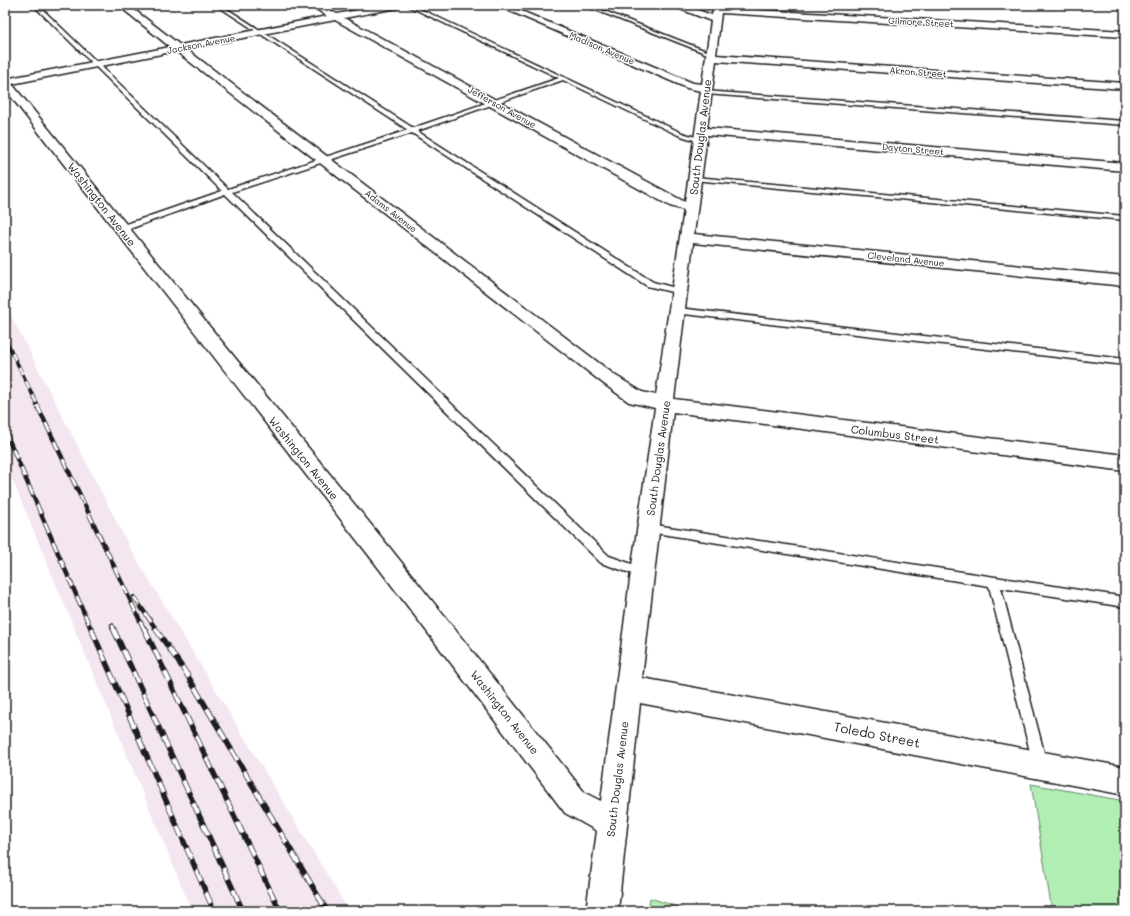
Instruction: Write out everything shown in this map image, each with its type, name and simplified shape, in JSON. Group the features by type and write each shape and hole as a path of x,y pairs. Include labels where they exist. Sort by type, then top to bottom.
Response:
{"street":[{"name":"Adams Avenue","path":"122,5 610,380 636,397 665,404"},
{"name":"Jefferson Avenue","path":"314,5 496,103 674,203 691,208"},
{"name":"Jackson Avenue","path":"5,82 397,5"},
{"name":"Madison Avenue","path":"500,5 691,86 706,90"},
{"name":"Gilmore Street","path":"674,5 717,11 1125,34"},
{"name":"South Douglas Avenue","path":"602,911 642,572 717,11"},
{"name":"Akron Street","path":"712,56 1125,86"},
{"name":"Washington Avenue","path":"5,82 382,556 575,803 612,823"},
{"name":"Dayton Street","path":"701,136 1125,166"},
{"name":"Cleveland Avenue","path":"687,238 1125,281"},
{"name":"Columbus Street","path":"665,404 1125,464"},
{"name":"Toledo Street","path":"629,688 1125,781"}],"lane":[{"path":"35,5 605,560 642,572"},
{"path":"222,5 260,32 679,302 1125,362"},
{"path":"408,5 680,134 701,136"},
{"path":"585,5 712,56"},
{"path":"121,229 226,192 496,103 562,79"},
{"path":"706,90 1125,123"},
{"path":"695,179 1125,218"},
{"path":"649,528 1125,602"},
{"path":"994,582 1040,764"}],"shaded area":[{"path":"5,304 130,548 349,911 192,911 5,462"}],"green space":[{"path":"1031,784 1125,801 1125,911 1052,911"},
{"path":"650,898 690,911 648,911"}],"railway":[{"path":"5,338 38,406"},
{"path":"37,405 144,629"},
{"path":"5,431 91,629"},
{"path":"134,597 156,629"},
{"path":"112,625 114,629"},
{"path":"91,628 214,911"},
{"path":"113,628 243,911"},
{"path":"144,628 280,911"},
{"path":"155,628 186,673 327,911"}]}
